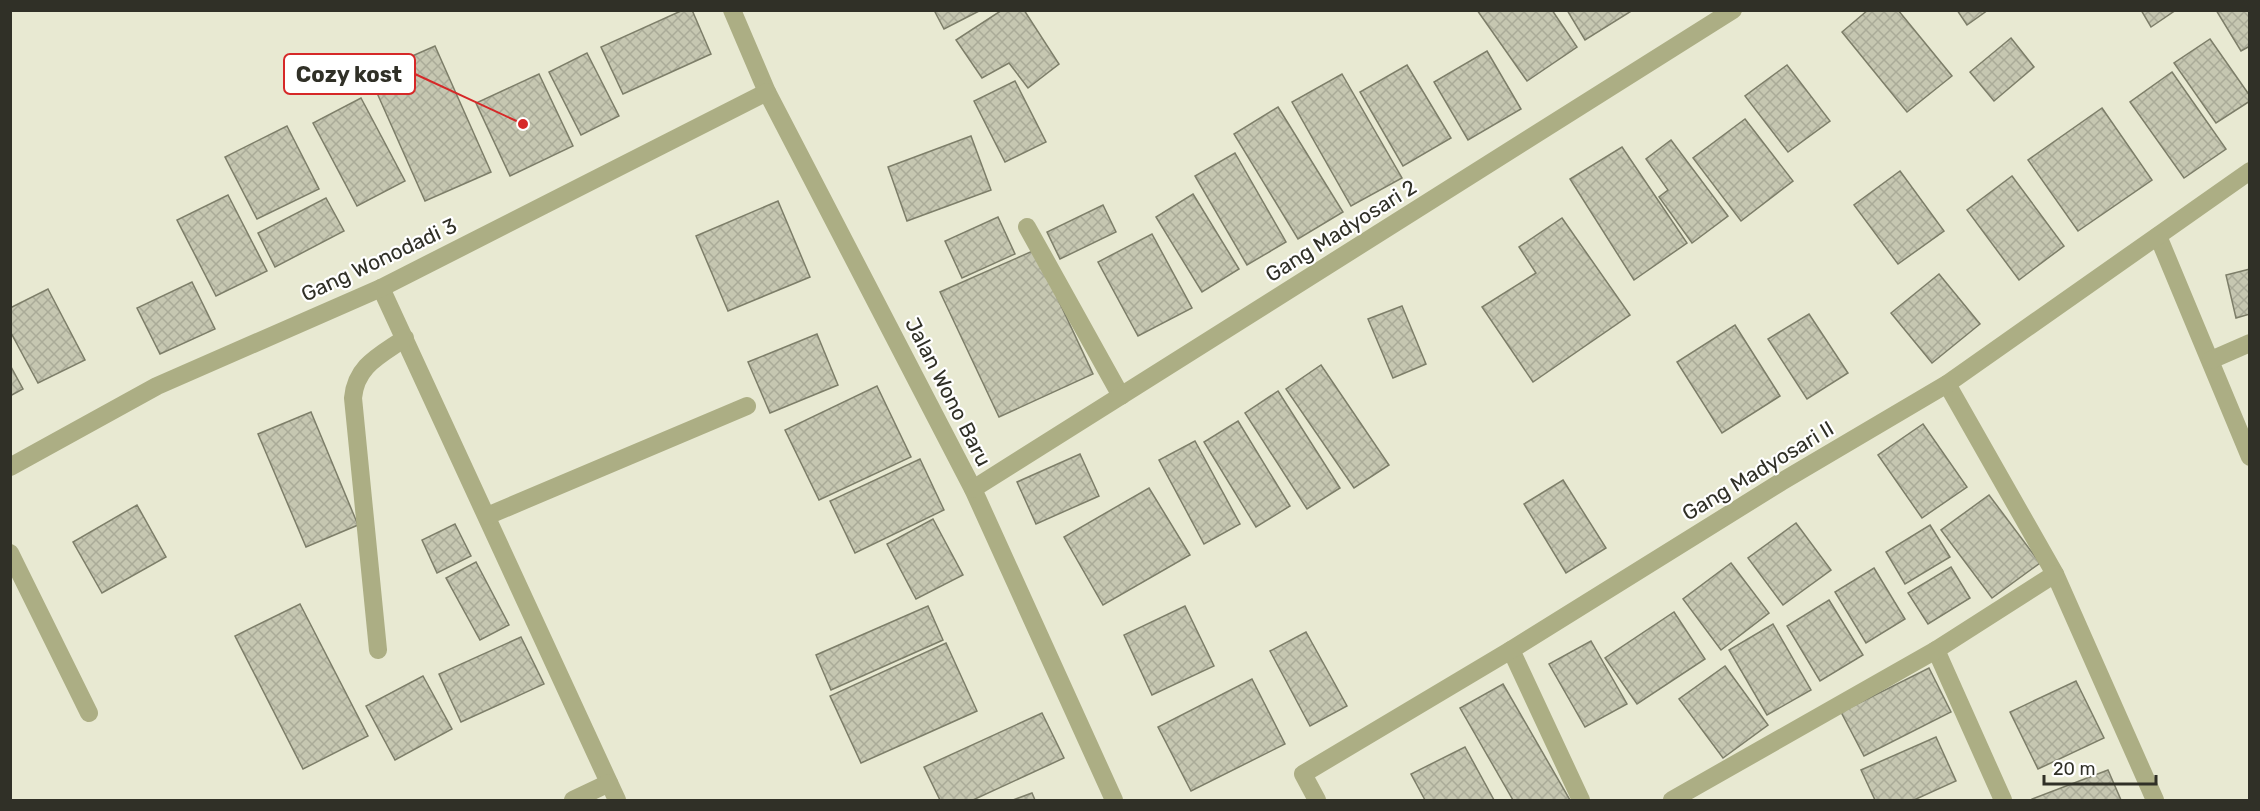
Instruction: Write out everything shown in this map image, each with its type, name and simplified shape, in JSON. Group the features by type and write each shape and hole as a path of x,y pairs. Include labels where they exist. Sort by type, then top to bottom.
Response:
{"street":[{"name":"Jalan Wono Baru","path":"732,10 767,92 973,489 1114,801"},
{"name":"Gang Madyosari 2","path":"973,489 1732,10"},
{"name":"Gang Wonodadi 3","path":"10,467 157,386 381,288 767,92"},
{"name":"Gang Madyosari II","path":"1317,801 1303,774 1512,650 1781,482 1947,384 2250,171"},
{"path":"1027,227 1121,396"},
{"path":"2158,236 2250,457"},
{"path":"381,288 617,801"},
{"path":"378,650 353,398 354,386 357,377 369,364 405,338"},
{"path":"2211,360 2250,343"},
{"path":"1947,384 2055,574 2155,801"},
{"path":"487,516 747,406"},
{"path":"10,553 89,712"},
{"path":"1672,801 1936,650 2055,574"},
{"path":"1512,650 1581,801"},
{"path":"1936,650 2003,801"},
{"path":"573,801 609,783"}],"building":[{"path":"683,10 692,10 711,54 623,94 601,47"},
{"path":"934,10 981,10 944,29"},
{"path":"1002,10 1024,10 1059,64 1028,88 1009,63 982,78 956,40"},
{"path":"1477,10 1552,10 1577,47 1527,81"},
{"path":"1567,10 1633,10 1585,40"},
{"path":"1868,10 1898,10 1952,76 1907,112 1842,32"},
{"path":"1957,10 1988,10 1967,25"},
{"path":"2141,10 2176,10 2151,27"},
{"path":"2216,10 2250,10 2250,46 2241,51"},
{"path":"2011,38 2034,67 1994,101 1970,72"},
{"path":"2210,39 2250,96 2250,101 2216,123 2174,63"},
{"path":"435,46 491,172 425,201 369,75"},
{"path":"1487,51 1521,109 1468,140 1434,82"},
{"path":"587,53 619,116 581,135 549,72"},
{"path":"1407,65 1451,138 1403,166 1360,92"},
{"path":"1787,65 1830,121 1788,152 1745,96"},
{"path":"2172,72 2226,149 2184,178 2130,102"},
{"path":"539,74 573,146 510,176 476,103"},
{"path":"1342,74 1402,178 1351,206 1292,102"},
{"path":"1015,81 1046,142 1005,162 974,101"},
{"path":"361,98 405,181 357,206 313,123"},
{"path":"1278,107 1343,212 1298,239 1234,134"},
{"path":"2102,108 2152,180 2078,231 2028,160"},
{"path":"1745,119 1793,181 1741,221 1693,158"},
{"path":"287,126 319,189 257,219 225,157"},
{"path":"971,136 991,190 907,221 888,167"},
{"path":"1671,140 1728,216 1692,243 1659,197 1668,190 1646,159"},
{"path":"1622,147 1687,243 1634,280 1570,179"},
{"path":"1235,153 1286,242 1247,265 1195,176"},
{"path":"1900,171 1944,231 1898,264 1854,205"},
{"path":"2012,176 2064,246 2019,280 1967,210"},
{"path":"1193,194 1239,269 1202,292 1156,217"},
{"path":"228,195 267,271 216,296 177,220"},
{"path":"326,198 344,231 275,267 258,233"},
{"path":"778,201 810,277 728,311 696,236"},
{"path":"1103,205 1116,232 1060,259 1047,232"},
{"path":"998,217 1015,254 962,278 945,241"},
{"path":"1562,218 1630,315 1533,382 1482,307 1536,273 1519,247"},
{"path":"1152,234 1192,308 1138,336 1098,262"},
{"path":"1035,250 1093,374 999,417 940,292"},
{"path":"2250,269 2250,314 2236,318 2226,275"},
{"path":"1939,274 1980,324 1932,363 1891,313"},
{"path":"192,282 215,329 160,354 137,308"},
{"path":"48,289 85,360 38,383 10,331 10,308"},
{"path":"1402,306 1426,364 1393,378 1368,319"},
{"path":"1809,314 1848,373 1807,399 1768,339"},
{"path":"1735,325 1780,396 1722,433 1677,362"},
{"path":"817,334 838,385 770,413 748,362"},
{"path":"10,365 23,389 10,396"},
{"path":"1321,365 1389,465 1354,488 1286,389"},
{"path":"877,386 911,457 819,500 785,430"},
{"path":"1278,391 1340,488 1307,509 1245,413"},
{"path":"311,412 358,525 306,547 258,434"},
{"path":"1238,421 1290,506 1256,527 1204,442"},
{"path":"1923,424 1967,487 1922,518 1878,455"},
{"path":"1195,441 1240,524 1204,544 1159,460"},
{"path":"1080,454 1099,496 1036,524 1017,482"},
{"path":"920,459 944,510 855,553 830,501"},
{"path":"1563,480 1606,548 1566,573 1524,504"},
{"path":"1149,488 1190,555 1103,605 1064,537"},
{"path":"1989,495 2040,563 1992,598 1941,530"},
{"path":"137,505 166,557 102,593 73,542"},
{"path":"933,519 963,575 916,599 887,544"},
{"path":"1796,523 1831,570 1783,605 1748,558"},
{"path":"455,524 471,556 437,573 422,540"},
{"path":"1930,525 1950,557 1905,584 1886,552"},
{"path":"476,562 509,625 480,640 446,578"},
{"path":"1731,563 1769,613 1721,650 1683,599"},
{"path":"1951,567 1970,598 1928,624 1908,593"},
{"path":"1874,568 1905,619 1866,643 1835,592"},
{"path":"1829,600 1863,655 1820,681 1787,626"},
{"path":"300,604 368,736 303,769 235,636"},
{"path":"928,606 943,640 831,690 816,655"},
{"path":"1185,606 1214,666 1152,695 1124,635"},
{"path":"1674,612 1705,659 1637,704 1605,658"},
{"path":"1773,624 1811,690 1767,715 1729,650"},
{"path":"1306,632 1347,706 1310,726 1270,651"},
{"path":"521,637 544,684 461,722 439,674"},
{"path":"1591,641 1627,704 1585,727 1549,664"},
{"path":"946,643 977,711 861,763 830,696"},
{"path":"1725,666 1768,725 1723,758 1679,699"},
{"path":"1929,668 1951,712 1864,756 1841,712"},
{"path":"423,676 452,729 395,760 366,706"},
{"path":"1252,679 1285,744 1191,791 1158,727"},
{"path":"2076,681 2104,738 2038,769 2010,712"},
{"path":"1503,684 1570,800 1513,800 1460,708"},
{"path":"1042,713 1064,758 973,800 940,800 924,767"},
{"path":"1936,737 1956,781 1914,800 1875,800 1861,770"},
{"path":"1465,747 1494,800 1425,800 1411,774"},
{"path":"2108,770 2121,800 2032,800 2032,799"},
{"path":"1032,793 1035,800 1013,800"}],"place":[{"name":"Cozy kost","path":"523,124"}]}
